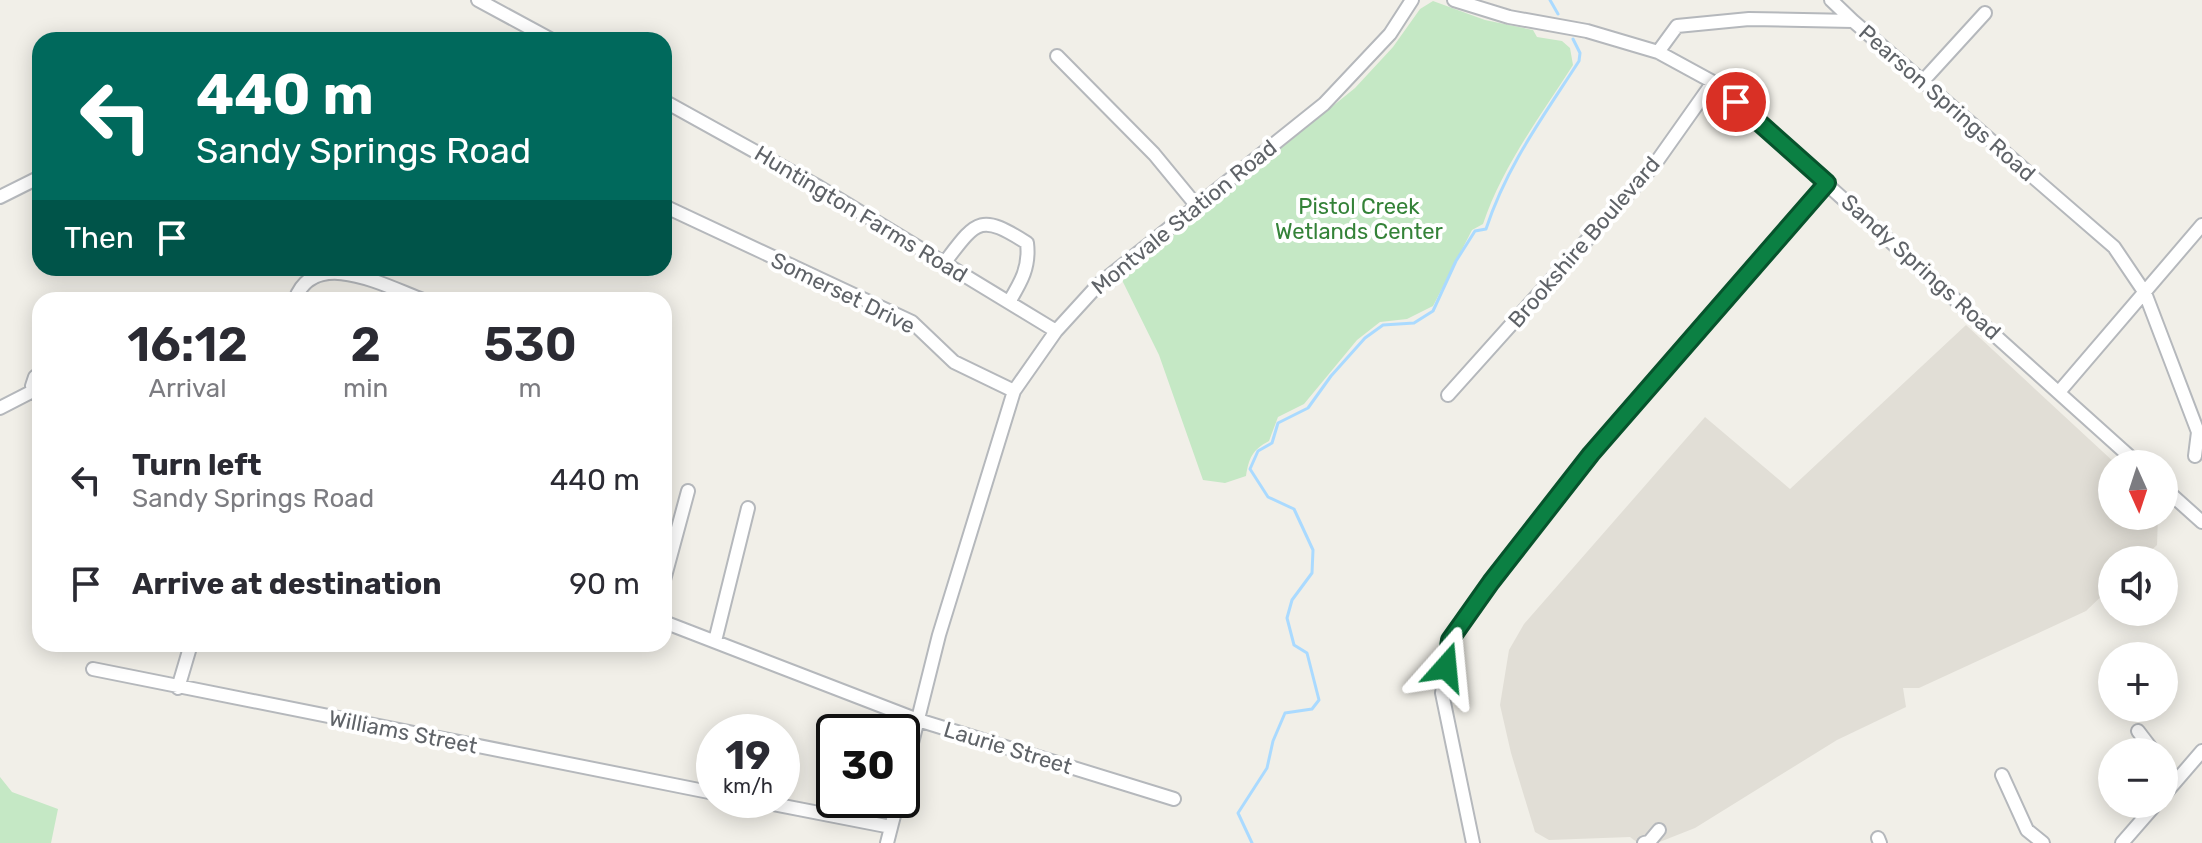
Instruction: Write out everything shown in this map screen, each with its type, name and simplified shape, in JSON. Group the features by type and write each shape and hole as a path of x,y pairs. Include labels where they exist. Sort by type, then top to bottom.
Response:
{"street":[{"path":"478,0 537,32"},
{"path":"1399,19 1401,0"},
{"name":"Montvale Station Road","path":"919,714 939,635 1014,391 1056,331 1098,285 1324,104 1359,70 1412,0"},
{"path":"1454,0 1509,17 1587,31 1658,52"},
{"path":"1831,0 1853,21"},
{"path":"1922,82 1985,13"},
{"name":"Pearson Springs Road","path":"1658,52 1677,26 1749,19 1853,21 2114,247 2145,293 2198,432 2195,456"},
{"name":"Sandy Springs Road","path":"1658,52 1713,82 2123,450"},
{"path":"1057,56 1154,154 1196,205"},
{"name":"Brookshire Boulevard","path":"1448,395 1655,164 1713,82"},
{"name":"Huntington Farms Road","path":"672,105 819,187 1056,331"},
{"path":"0,197 32,181"},
{"path":"1473,843 1442,693 1450,640 1591,454 1827,183"},
{"name":"Somerset Drive","path":"672,210 912,322 954,362 1014,391"},
{"path":"945,262 976,226 989,222 1027,243 1030,261 1009,302"},
{"path":"2059,392 2202,225"},
{"path":"300,292 314,276"},
{"path":"354,276 400,292"},
{"path":"0,408 32,396"},
{"path":"672,550 688,491"},
{"path":"2178,501 2202,522"},
{"path":"715,641 748,508"},
{"name":"Laurie Street","path":"672,625 903,714"},
{"path":"178,688 189,652"},
{"name":"Williams Street","path":"93,669 696,789"},
{"name":"Laurie Street","path":"920,721 1174,799"},
{"path":"2138,731 2143,738"},
{"path":"2178,779 2202,751"},
{"path":"2002,775 2027,830 2043,843"},
{"path":"800,809 891,827"},
{"path":"887,843 893,818"},
{"path":"2122,843 2144,818"},
{"path":"1644,843 1649,842 1659,830"}],"shaded area":[{"path":"1966,325 2101,450 2098,450 2098,530 2158,530 2157,545 2098,546 2098,599 2086,611 1919,688 1903,688 1906,707 1837,740 1695,828 1657,843 1638,843 1630,837 1549,840 1535,832 1500,705 1509,650 1524,624 1705,417 1790,489"}],"green space":[{"name":"Pistol Creek Wetlands Center","path":"1433,1 1485,20 1533,30 1537,37 1562,41 1570,48 1573,65 1512,161 1483,224 1472,230 1433,306 1407,319 1380,322 1357,340 1304,404 1278,417 1269,441 1252,455 1246,476 1225,483 1203,480 1159,355 1121,278 1355,88 1393,47 1420,9"},
{"path":"0,777 12,792 58,809 51,843 0,843"}],"waterway":[{"path":"1550,0 1558,14"},
{"path":"1252,843 1238,813 1267,768 1273,741 1285,713 1312,709 1319,700 1307,653 1294,645 1287,618 1292,600 1312,573 1313,550 1294,509 1268,497 1250,469 1258,451 1272,443 1278,423 1308,408 1365,338 1383,325 1414,323 1433,311 1456,261 1475,231 1486,229 1515,162 1579,61 1580,53 1573,39"}],"route":[{"path":"1446,667 1450,640 1591,454 1827,183 1736,102"}]}
